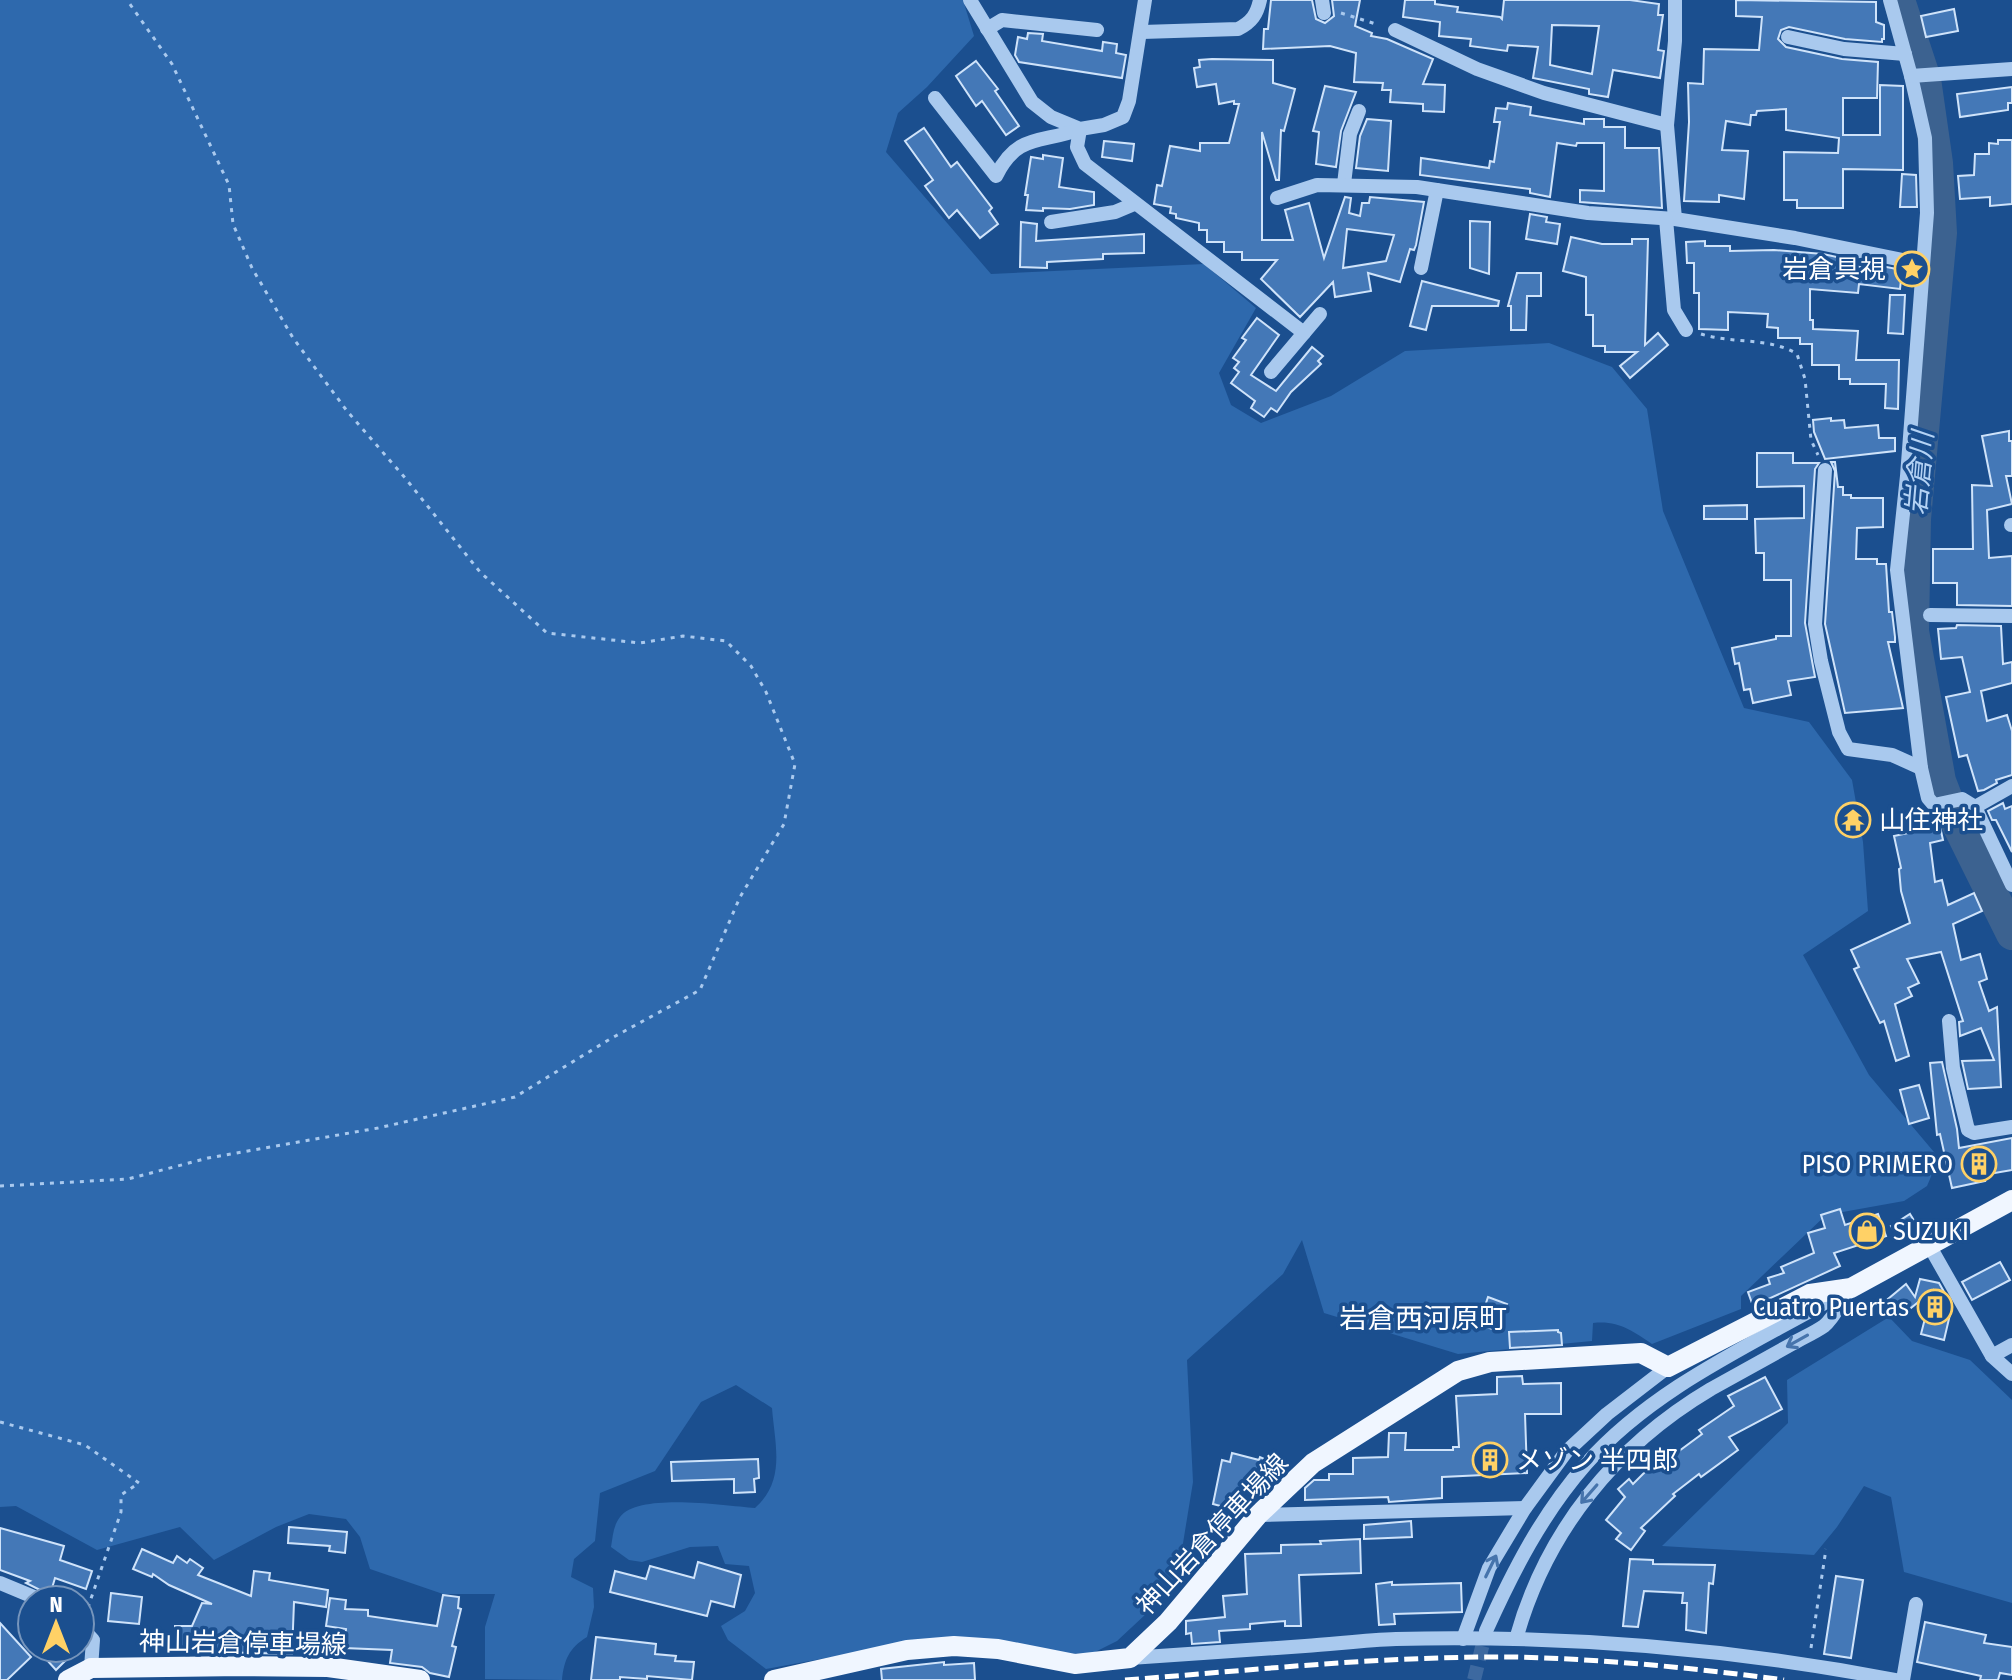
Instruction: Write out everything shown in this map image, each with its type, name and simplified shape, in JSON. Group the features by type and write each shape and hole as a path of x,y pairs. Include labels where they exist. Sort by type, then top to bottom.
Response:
{"main road":[{"path":"1668,1367 1810,1294 1851,1288 2012,1200"},
{"name":"神山岩倉停車場線","path":"1130,1658 1168,1622 1258,1515 1313,1463 1458,1371 1490,1362 1641,1353 1668,1367"},
{"path":"774,1680 907,1650 954,1646 998,1649 1075,1664 1130,1658"},
{"name":"神山岩倉停車場線","path":"68,1680 91,1668 244,1673 328,1667 420,1680"}],"street":[{"path":"970,0 1032,102 1051,117 1080,129"},
{"path":"935,98 996,176 1003,161 1027,141 1104,125 1123,117 1142,32 1145,0"},
{"path":"1142,32 1238,29 1250,23 1260,0"},
{"path":"1675,0 1675,41 1667,125 1670,219 1674,310 1686,330"},
{"path":"1890,0 1912,76 1925,138 1927,213 1897,570 1921,768 1928,798 1934,805 1969,803 2012,786"},
{"path":"987,29 1002,20 1097,30"},
{"path":"1395,30 1477,69 1544,93 1667,125"},
{"path":"1788,37 1844,49 1905,54"},
{"path":"1912,76 2012,69"},
{"path":"1344,184 1350,134 1359,111"},
{"path":"1080,129 1077,147 1085,164 1304,333"},
{"path":"1277,198 1317,185 1437,190 1588,213 1670,219 1795,238 1922,264"},
{"path":"1421,268 1437,190"},
{"path":"1051,222 1115,212 1134,204"},
{"path":"1271,372 1320,314"},
{"path":"1825,470 1815,624 1839,732 1848,749 1892,755 1921,768"},
{"path":"1930,615 2012,616"},
{"path":"1969,803 2012,885"},
{"path":"1949,1021 1953,1068 1968,1130 1974,1133 2012,1127"},
{"path":"1929,1245 1992,1356 2012,1374"},
{"path":"1486,1631 1533,1536 1585,1465 1606,1443 1696,1374 1851,1288"},
{"path":"1516,1639 1521,1619 1551,1548 1573,1513 1620,1459 1649,1433 1709,1391 1826,1325 1851,1288"},
{"path":"1992,1356 2012,1345"},
{"path":"1463,1639 1489,1568 1525,1508 1566,1452 1607,1414 1668,1367"},
{"path":"1258,1515 1525,1508"},
{"path":"1903,1680 1916,1604"},
{"path":"1130,1658 1394,1639 1516,1639 1629,1643 1809,1664 1896,1680"},
{"path":"91,1664 91,1668"}],"path":[{"path":"0,1186 128,1179 208,1158 378,1128 515,1097 610,1039 700,990 740,897 784,824 795,764 766,692 751,666 726,641 683,636 640,643 547,633 480,572 347,411 293,338 252,268 233,224 229,185 172,64 127,0"},
{"path":"1323,6 1395,30"},
{"path":"1686,330 1721,341 1783,346 1797,354 1807,393 1811,440 1825,470"},
{"path":"1880,816 1903,812"},
{"path":"0,1422 85,1445 139,1483 121,1495 121,1512 96,1584"},
{"path":"1809,1664 1826,1549"}],"shaded area":[{"path":"0,0 963,0 974,36 898,113 886,152 991,274 1204,264 1256,308 1219,373 1231,405 1261,423 1331,396 1405,351 1549,343 1612,367 1647,409 1663,511 1744,708 1809,722 1852,780 1863,842 1868,911 1803,955 1869,1075 1939,1158 1927,1186 1904,1201 1826,1215 1741,1296 1741,1309 1652,1344 1625,1328 1610,1323 1593,1323 1592,1341 1458,1354 1324,1313 1302,1240 1283,1274 1187,1360 1193,1482 1176,1586 1117,1641 1093,1653 1066,1654 930,1639 766,1669 728,1640 721,1626 745,1611 755,1593 749,1566 725,1564 718,1546 690,1547 642,1562 629,1560 611,1547 618,1520 630,1509 683,1502 755,1508 765,1497 775,1474 776,1462 772,1408 736,1385 701,1402 655,1471 600,1493 595,1541 574,1559 571,1577 593,1588 594,1607 587,1637 568,1655 562,1680 485,1679 485,1627 495,1594 443,1594 370,1569 360,1537 346,1519 309,1514 276,1527 214,1560 180,1527 97,1550 16,1506 0,1507"},
{"path":"1889,1317 1912,1341 1970,1360 2012,1400 2012,1603 1904,1572 1891,1497 1864,1486 1814,1555 1662,1546 1788,1423 1787,1380"}],"building":[{"path":"1271,0 1312,0 1316,19 1325,23 1334,16 1332,0 1360,0 1355,26 1372,33 1371,36 1387,39 1433,59 1423,84 1445,85 1444,112 1423,111 1423,104 1390,102 1391,90 1382,90 1383,83 1354,82 1356,53 1330,46 1263,49"},
{"path":"1405,0 1435,0 1435,4 1458,7 1457,12 1502,19 1504,0 1630,0 1659,4 1658,15 1663,15 1658,50 1664,51 1660,78 1613,70 1608,97 1589,94 1589,89 1533,78 1538,47 1508,45 1507,51 1470,46 1471,39 1439,36 1440,22 1403,17","holes":["1552,25 1599,26 1592,74 1550,65"]},
{"path":"1736,0 1876,2 1876,22 1884,25 1882,42 1845,39 1789,27 1781,30 1778,39 1786,47 1842,59 1878,62 1877,98 1843,98 1843,135 1880,135 1880,85 1903,86 1903,170 1843,169 1843,208 1797,208 1797,200 1784,200 1784,152 1838,153 1839,138 1786,130 1786,109 1757,111 1756,115 1751,115 1750,125 1726,121 1722,150 1748,151 1744,199 1719,195 1719,202 1684,201 1688,83 1703,84 1704,49 1759,50 1762,17 1736,16"},
{"path":"1954,9 1958,31 1926,37 1921,16"},
{"path":"1028,33 1043,34 1042,41 1102,51 1103,42 1117,44 1116,53 1126,55 1122,78 1019,62 1015,55 1018,37 1027,39"},
{"path":"1199,60 1273,60 1273,83 1295,89 1284,131 1281,130 1279,180 1276,180 1262,132 1262,240 1293,240 1285,210 1309,203 1324,258 1345,197 1351,198 1349,213 1360,216 1362,203 1369,203 1370,197 1424,202 1416,245 1414,250 1410,249 1400,282 1368,273 1371,291 1335,297 1333,282 1300,317 1261,279 1277,260 1242,260 1242,252 1224,252 1224,242 1207,242 1207,230 1199,230 1199,223 1176,218 1176,214 1170,213 1171,207 1154,204 1157,185 1162,186 1170,146 1200,151 1200,143 1229,143 1239,104 1234,104 1234,101 1219,104 1216,84 1197,87 1194,68 1200,67","holes":["1347,229 1394,235 1386,261 1343,268"]},
{"path":"976,61 998,89 995,91 1019,126 1006,135 982,101 976,106 956,76"},
{"path":"1325,86 1356,92 1341,131 1336,167 1316,164 1319,132 1313,131"},
{"path":"2012,87 2012,103 2008,103 2008,110 1960,117 1957,94"},
{"path":"1508,103 1531,107 1530,115 1584,124 1584,119 1604,119 1604,127 1625,127 1625,148 1659,148 1662,208 1580,202 1580,190 1604,191 1604,143 1577,143 1576,146 1557,143 1550,197 1530,193 1530,189 1420,175 1421,158 1489,168 1490,161 1494,162 1500,122 1494,122 1496,108 1507,109"},
{"path":"1367,119 1391,121 1388,171 1356,168 1360,136"},
{"path":"924,128 951,167 957,162 992,208 989,211 998,224 980,238 957,210 949,218 925,186 933,180 905,141"},
{"path":"1998,140 2012,140 2012,204 1990,206 1990,197 1960,199 1958,176 1974,175 1975,154 1989,154 1989,143 1998,144"},
{"path":"1104,141 1134,144 1132,161 1102,157"},
{"path":"1043,155 1063,158 1059,187 1094,192 1094,205 1026,210 1028,195 1025,195 1031,157 1043,159"},
{"path":"1902,174 1916,175 1917,207 1900,207"},
{"path":"1530,214 1547,217 1546,222 1560,224 1557,244 1526,239"},
{"path":"1470,221 1490,222 1489,274 1470,268"},
{"path":"1021,222 1037,224 1036,241 1144,234 1144,253 1103,254 1103,259 1047,262 1047,268 1020,267"},
{"path":"1571,237 1602,244 1632,244 1632,239 1648,239 1645,345 1658,333 1668,345 1630,378 1620,366 1637,352 1605,352 1605,346 1593,346 1593,315 1586,315 1586,277 1563,271"},
{"path":"1705,241 1705,246 1730,246 1730,251 1774,250 1823,254 1837,257 1840,265 1876,268 1876,265 1902,270 1900,289 1859,284 1858,293 1810,289 1813,329 1858,331 1856,360 1899,360 1898,409 1885,408 1886,384 1850,384 1850,379 1839,379 1839,365 1812,365 1812,344 1800,344 1800,338 1778,338 1778,328 1767,327 1768,314 1728,312 1728,330 1699,329 1699,293 1694,293 1694,263 1687,263 1686,242"},
{"path":"1517,273 1541,273 1541,296 1527,296 1526,330 1511,330 1511,306 1508,306"},
{"path":"1422,281 1499,301 1498,306 1432,306 1426,330 1410,326"},
{"path":"1890,295 1905,295 1903,334 1888,333"},
{"path":"1257,318 1279,335 1251,375 1276,391 1312,347 1323,356 1318,361 1321,364 1291,392 1277,412 1271,408 1264,417 1251,408 1255,401 1231,383 1239,372 1234,368 1239,362 1233,358 1246,340 1242,338"},
{"path":"1831,418 1831,421 1844,420 1845,428 1878,425 1879,438 1895,438 1895,451 1825,459 1814,432 1813,420"},
{"path":"2009,431 2012,476 2006,476 2012,504 1987,510 1989,558 2012,556 2012,606 1957,605 1957,583 1933,583 1933,549 1973,549 1972,485 1992,486 1982,436"},
{"path":"1757,453 1793,453 1793,463 1819,463 1815,469 1805,623 1815,677 1788,681 1791,695 1753,703 1750,689 1744,690 1739,663 1735,664 1732,648 1776,639 1776,636 1791,636 1791,580 1764,580 1764,553 1756,553 1755,519 1804,518 1804,486 1757,487"},
{"path":"1831,462 1835,462 1838,487 1843,487 1843,495 1883,498 1883,527 1857,528 1856,559 1877,559 1877,564 1886,564 1889,612 1892,612 1895,637 1895,642 1888,642 1903,708 1845,713 1825,624 1835,471"},
{"path":"1747,505 1747,519 1704,519 1704,506"},
{"path":"1957,625 2001,626 2003,664 2012,662 2012,683 1981,691 1987,721 2007,715 2012,731 2012,775 1978,791 1967,755 1959,757 1946,697 1970,692 1962,657 1941,659 1938,629 1956,628"},
{"path":"2003,803 2005,809 2012,806 2012,852 1988,811"},
{"path":"1939,822 1943,840 1930,843 1935,882 1942,880 1948,905 1974,893 1982,911 1953,924 1961,960 1980,954 1987,979 1979,982 1989,1011 1997,1007 2001,1087 1968,1089 1962,1061 1994,1060 1981,1028 1960,1036 1959,1022 1963,1021 1941,952 1907,959 1919,983 1908,988 1912,996 1895,1004 1909,1056 1896,1061 1884,1021 1880,1023 1854,969 1859,967 1851,950 1910,923 1901,891 1901,868 1894,836 1913,832 1912,826"},
{"path":"1942,1062 1959,1148 2012,1138 2012,1170 1983,1175 1985,1181 1952,1188 1940,1134 1937,1135 1930,1063"},
{"path":"1919,1085 1929,1118 1909,1124 1900,1090"},
{"path":"1840,1209 1845,1225 1878,1214 1886,1236 1834,1253 1840,1266 1753,1306 1748,1292 1770,1284 1768,1278 1784,1273 1781,1267 1814,1253 1808,1233 1825,1228 1821,1215"},
{"path":"1910,1214 1918,1227 1900,1239 1891,1226"},
{"path":"2000,1262 2010,1280 1972,1300 1962,1282"},
{"name":"Cuatro Puertas","path":"1920,1279 1939,1283 1952,1306 1944,1340 1921,1334 1932,1291 1901,1316 1888,1299 1906,1284 1915,1297"},
{"path":"1488,1297 1507,1304 1497,1331 1479,1324"},
{"path":"1558,1330 1562,1345 1510,1348 1509,1332"},
{"path":"1522,1376 1523,1384 1561,1383 1561,1414 1525,1414 1527,1473 1442,1477 1442,1498 1389,1502 1388,1497 1305,1500 1305,1488 1314,1480 1329,1480 1329,1474 1353,1474 1353,1458 1388,1457 1389,1433 1406,1433 1405,1450 1453,1450 1453,1447 1459,1447 1456,1396 1497,1394 1497,1377"},
{"path":"1765,1377 1782,1409 1729,1437 1738,1450 1673,1494 1675,1496 1641,1528 1645,1531 1631,1550 1616,1539 1621,1533 1606,1520 1625,1497 1618,1489 1629,1479 1633,1484 1649,1468 1652,1471 1702,1434 1699,1430 1734,1406 1728,1396"},
{"path":"1232,1453 1259,1460 1260,1457 1280,1466 1271,1485 1264,1491 1247,1483 1239,1511 1213,1504 1222,1460 1230,1462"},
{"path":"758,1459 759,1478 754,1479 755,1492 734,1493 734,1479 672,1481 671,1462"},
{"path":"1411,1521 1412,1537 1364,1539 1364,1525"},
{"path":"289,1527 347,1532 345,1553 329,1551 330,1546 288,1543"},
{"path":"0,1528 64,1546 60,1560 92,1571 88,1584 72,1584 55,1578 53,1584 28,1584 30,1581 0,1570"},
{"path":"1360,1539 1361,1573 1299,1575 1301,1626 1285,1626 1285,1621 1250,1624 1250,1629 1219,1631 1220,1642 1192,1644 1191,1633 1186,1634 1186,1621 1225,1617 1223,1596 1247,1594 1245,1554 1281,1553 1281,1545"},
{"path":"142,1549 173,1563 177,1556 187,1563 190,1559 203,1568 198,1575 251,1596 254,1571 270,1573 269,1580 328,1590 326,1607 294,1602 292,1654 175,1651 175,1626 192,1626 202,1603 212,1604 169,1585 153,1574 152,1577 133,1569"},
{"path":"1630,1559 1653,1560 1653,1564 1715,1565 1713,1584 1709,1583 1706,1633 1686,1630 1687,1603 1682,1603 1683,1593 1644,1591 1638,1627 1623,1626"},
{"path":"698,1562 741,1575 734,1607 711,1601 707,1616 610,1592 615,1571 646,1579 650,1566 694,1578"},
{"path":"1836,1576 1863,1580 1851,1658 1824,1654"},
{"path":"1392,1582 1392,1585 1461,1583 1462,1612 1394,1614 1395,1624 1379,1625 1376,1584"},
{"path":"111,1593 142,1597 139,1624 108,1621"},
{"path":"443,1595 459,1597 458,1608 461,1609 452,1646 456,1647 449,1677 430,1673 422,1667 390,1663 392,1650 344,1648 346,1629 326,1626 330,1598 346,1600 345,1609 368,1610 368,1616 437,1626"},
{"path":"1925,1622 1986,1635 1984,1643 2012,1647 2012,1675 2000,1673 1998,1680 1980,1680 1981,1676 1917,1662"},
{"path":"0,1623 16,1641 16,1664 24,1664 7,1680 0,1680"},
{"path":"596,1637 656,1644 655,1654 676,1656 675,1661 694,1662 692,1680 647,1676 647,1679 620,1677 620,1680 591,1680"},
{"path":"944,1662 944,1665 974,1663 975,1680 882,1680 881,1669"}],"waterway":[{"name":"岩倉川","path":"1899,0 1925,79 1937,163 1941,233 1915,519 1913,631 1940,781 1953,815 2012,934"}],"tunnel":[{"path":"1474,1680 1486,1631"}],"railway":[{"path":"1125,1680 1367,1661 1464,1657 1581,1660 1784,1680"}],"place":[{"name":"岩倉具視","path":"1912,269"},
{"name":"山住神社","path":"1853,820"},
{"name":"PISO PRIMERO","path":"1979,1164"},
{"name":"SUZUKI","path":"1867,1231"},
{"name":"Cuatro Puertas","path":"1935,1307"},
{"name":"メゾン 半四郎","path":"1490,1460"}],"district":[{"name":"岩倉西河原町","path":"1423,1318"}]}
